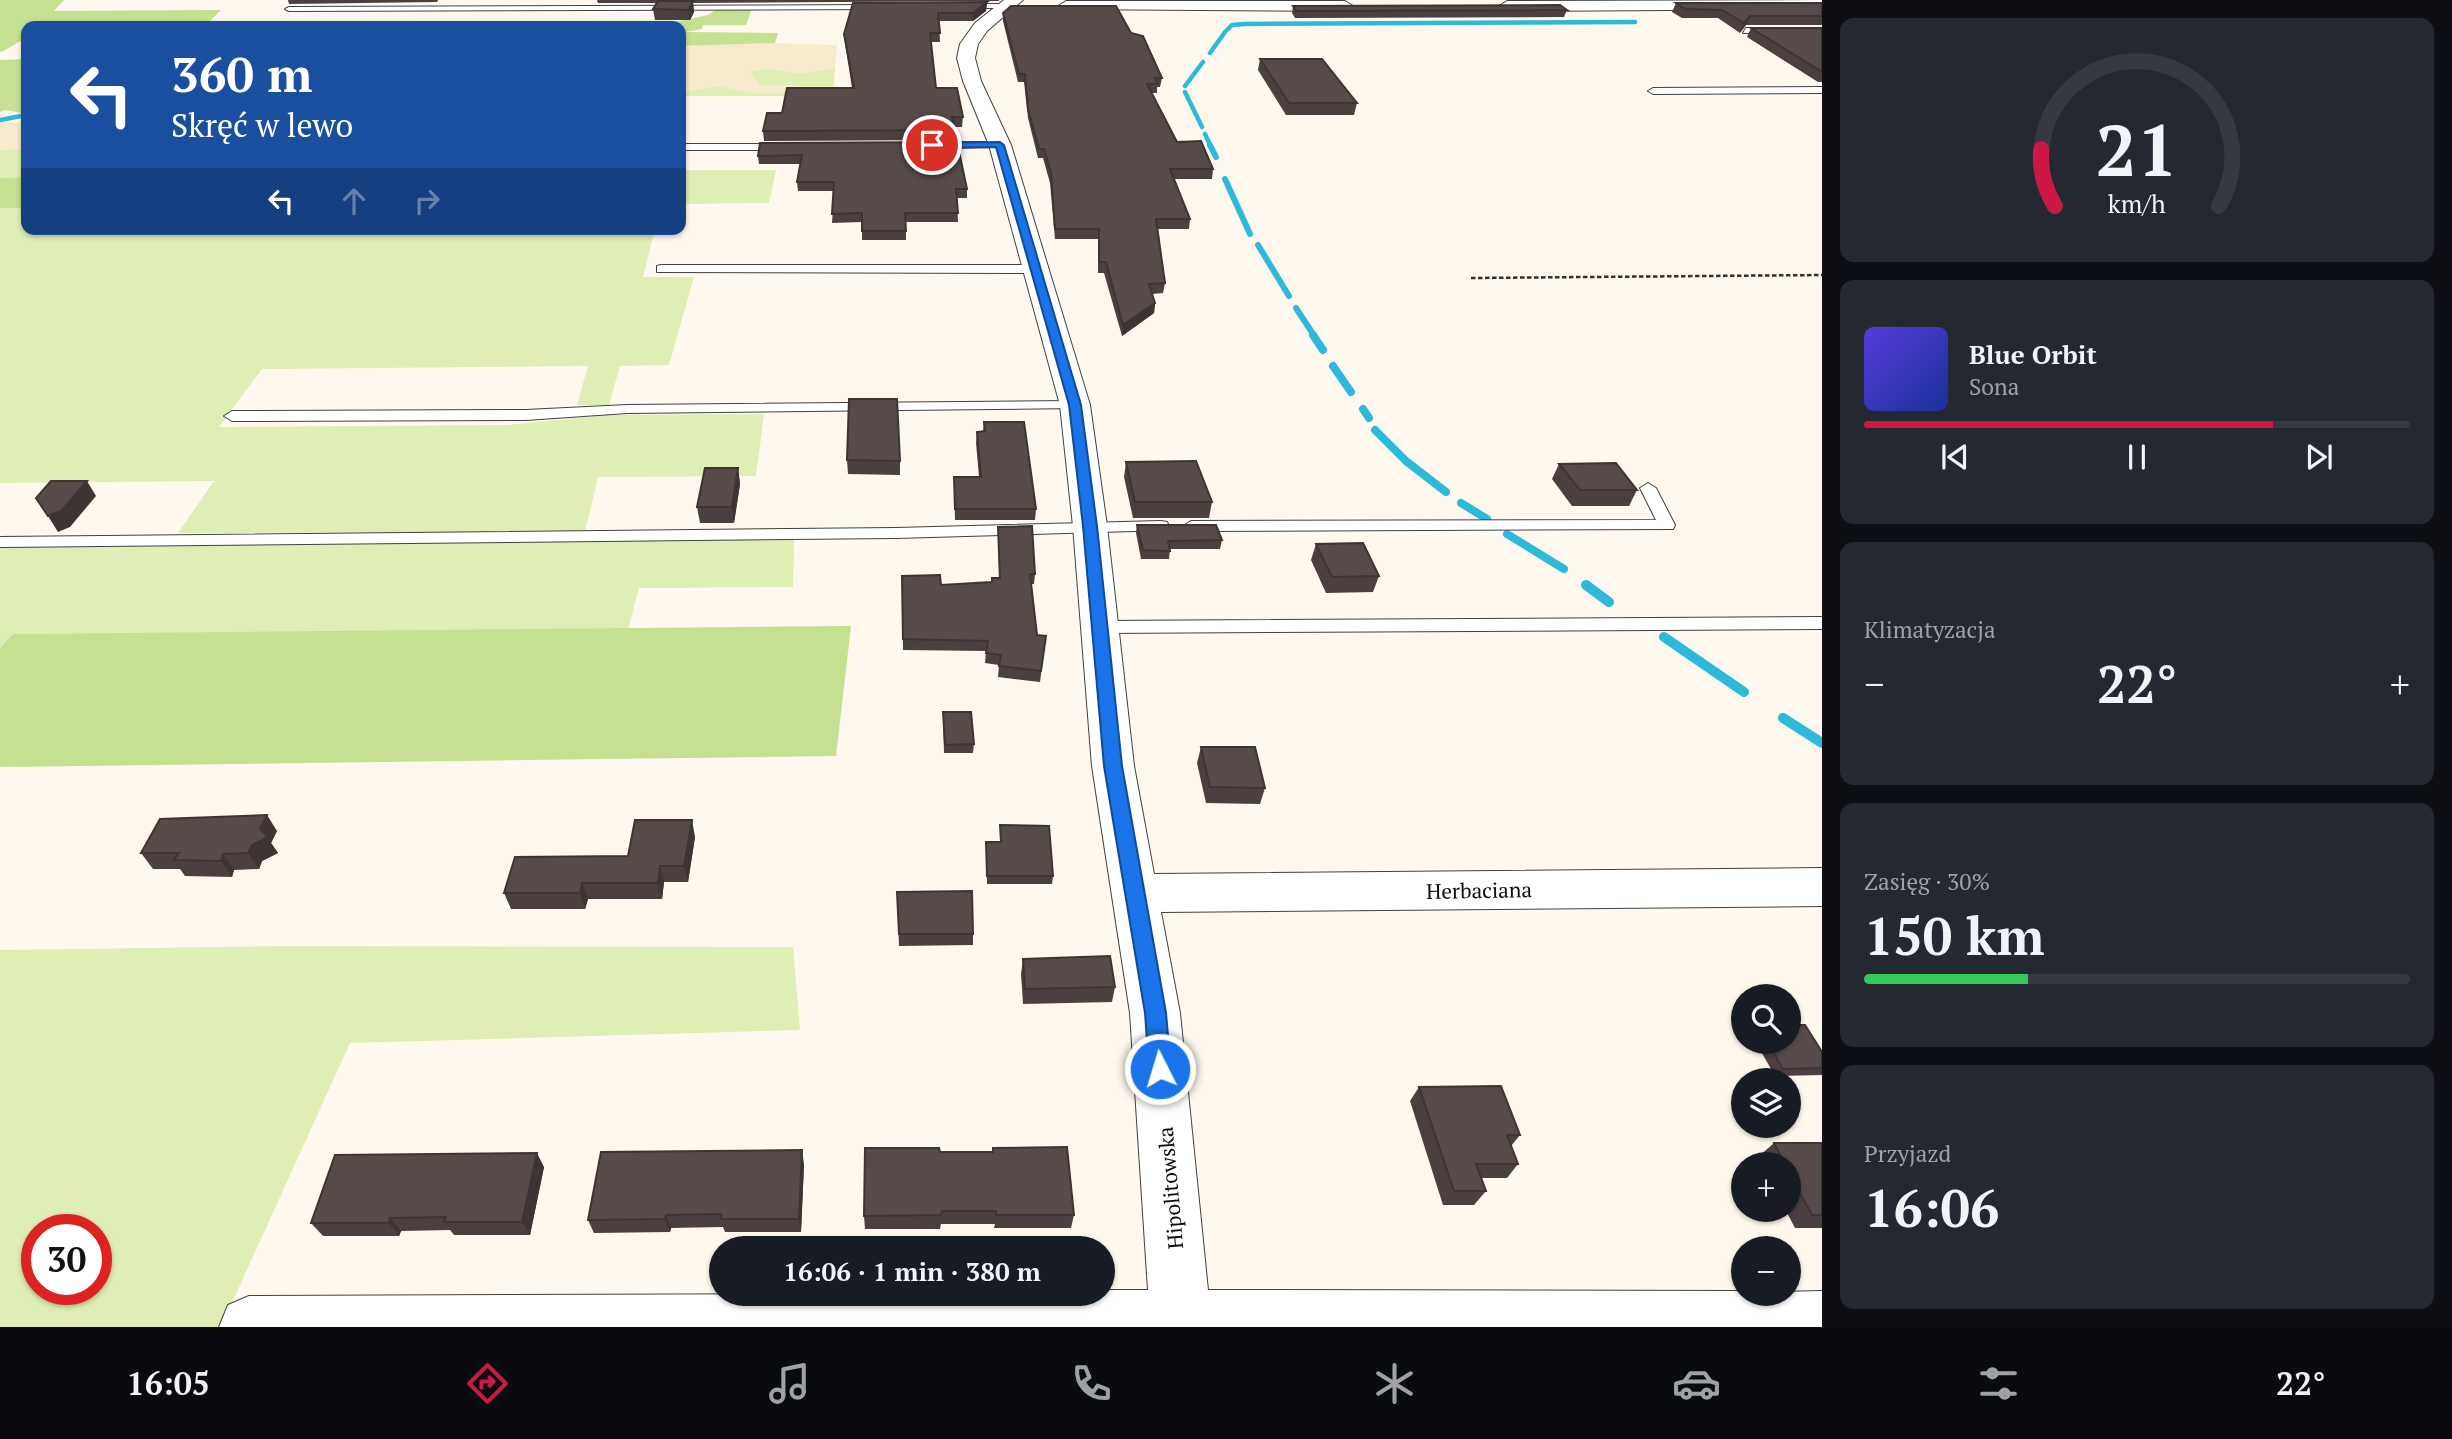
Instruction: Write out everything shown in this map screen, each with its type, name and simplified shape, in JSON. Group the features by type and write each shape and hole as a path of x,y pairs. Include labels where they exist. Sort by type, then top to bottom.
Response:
{"street":[{"path":"1024,5 1364,6"},
{"name":"Hipolitowska","path":"1024,5 990,18 969,44 966,58 972,80 1000,145 1038,269 1075,405 1090,526 1113,766 1156,1013 1181,1323"},
{"path":"1486,6 1819,6"},
{"name":"Herbaciana","path":"1136,893 1822,887"},
{"path":"249,1326 1822,1321"}],"lane":[{"path":"954,6 1024,5"},
{"path":"289,9 885,7"},
{"path":"1746,31 1822,31"},
{"path":"1653,91 1822,90"},
{"path":"918,145 1000,145"},
{"path":"686,148 793,146"},
{"path":"662,269 1038,269"},
{"path":"232,416 526,415 627,408 1075,405"},
{"path":"0,542 896,533 1090,526 1667,525 1648,488"},
{"path":"1100,627 1822,623"}],"path":[{"path":"1471,278 1822,275"}],"shaded area":[{"path":"775,43 837,45 835,68 800,74 765,68 751,72 761,86 802,84 781,93 751,93 721,86 686,91 686,46"},
{"path":"0,122 21,123 21,149 0,150"}],"green space":[{"path":"0,0 64,0 54,11 221,10 210,21 21,21 21,42 0,52"},
{"path":"752,8 746,25 703,25 702,29 686,32 686,21 680,21 708,15 717,9"},
{"path":"686,32 778,33 775,43 686,46"},
{"path":"21,59 21,113 6,110 0,112 0,60"},
{"path":"765,68 800,74 835,68 833,96 686,96 686,91 721,86 751,93 781,93 799,85 761,86 750,72"},
{"path":"21,149 21,177 0,178 0,150"},
{"path":"686,170 776,170 769,203 686,204"},
{"path":"21,177 21,208 0,208 0,178"},
{"path":"0,208 21,208 21,235 654,235 643,277 694,277 669,365 620,366 609,405 577,405 588,366 262,369 219,427 507,425 606,415 764,414 756,476 598,477 585,532 178,533 214,481 0,483"},
{"path":"794,538 793,587 639,588 628,630 13,634 0,648 0,545"},
{"path":"851,626 836,756 0,767 0,648 13,634"},
{"path":"284,946 793,947 800,1030 350,1043 221,1327 0,1327 0,950"}],"building":[{"path":"658,1 693,1 688,10 653,9"},
{"path":"987,2 973,13 938,13 940,33 930,33 936,88 957,88 963,117 952,117 955,130 763,131 767,113 782,113 787,88 854,88 844,34 853,3"},
{"path":"1676,3 1822,3 1822,16 1750,16 1744,23 1722,10 1685,9"},
{"path":"1560,5 1567,10 1297,11 1293,6"},
{"path":"1011,6 1116,6 1131,33 1143,36 1162,78 1155,78 1158,84 1147,84 1177,142 1201,141 1213,169 1170,169 1190,219 1156,219 1165,283 1149,284 1155,303 1123,325 1106,262 1099,262 1099,229 1055,229 1051,173 1044,149 1039,149 1028,109 1025,74 1019,74 1003,13"},
{"path":"1751,28 1822,28 1822,72"},
{"path":"1260,59 1322,59 1357,103 1289,103"},
{"path":"957,142 967,189 956,189 958,213 905,213 906,231 862,231 862,213 832,214 834,182 797,182 802,155 758,156 760,143"},
{"path":"849,399 897,399 900,461 847,460"},
{"path":"984,422 1024,422 1036,509 955,509 954,477 981,477 977,432 985,431"},
{"path":"1196,461 1212,502 1135,502 1126,462"},
{"path":"1616,463 1637,490 1580,490 1559,464"},
{"path":"705,468 738,468 732,507 697,507"},
{"path":"51,481 87,481 61,511 48,516 36,498"},
{"path":"1137,525 1216,525 1222,540 1168,541 1170,551 1143,550"},
{"path":"1032,526 1035,574 1030,574 1037,635 1046,636 1041,671 999,666 1001,655 986,653 988,641 903,639 902,576 940,575 941,585 992,582 992,578 1000,578 998,527"},
{"path":"1363,543 1379,576 1332,577 1316,544"},
{"path":"943,712 971,712 974,744 945,745"},
{"path":"1201,747 1255,747 1265,788 1210,787"},
{"path":"267,815 260,829 268,837 252,845 248,853 223,854 221,861 174,860 179,853 141,853 160,819"},
{"path":"635,820 692,820 684,866 660,866 658,883 582,883 580,893 504,893 515,857 628,856"},
{"path":"1000,825 1049,826 1053,876 987,876 986,842 1001,842"},
{"path":"972,891 973,934 899,934 897,892"},
{"path":"1110,956 1115,987 1025,989 1023,959"},
{"path":"1801,1025 1805,1025 1822,1052 1822,1068 1782,1068 1774,1054 1801,1054"},
{"path":"1501,1086 1520,1135 1507,1135 1518,1164 1476,1164 1486,1191 1454,1191 1419,1087"},
{"path":"1774,1143 1822,1143 1822,1215 1812,1215 1801,1195 1801,1152 1779,1152"},
{"path":"1067,1147 1074,1215 996,1215 996,1211 942,1211 941,1215 864,1216 865,1148 939,1148 940,1152 993,1152 993,1148"},
{"path":"802,1150 799,1219 721,1219 721,1214 666,1215 665,1219 588,1220 601,1152"},
{"path":"537,1153 522,1222 444,1222 446,1217 390,1218 389,1223 311,1223 335,1155"}],"waterway":[{"path":"1227,30 1232,25 1244,24 1635,22"},
{"path":"1210,53 1225,32"},
{"path":"1185,86 1203,62"},
{"path":"1185,92 1202,127"},
{"path":"0,120 21,116"},
{"path":"1205,134 1211,147"},
{"path":"1211,147 1216,157"},
{"path":"1225,179 1250,234"},
{"path":"1258,245 1289,296"},
{"path":"1296,308 1315,337"},
{"path":"1313,335 1323,350"},
{"path":"1333,366 1351,392"},
{"path":"1363,409 1369,418"},
{"path":"1375,430 1406,461 1446,492"},
{"path":"1461,503 1487,519"},
{"path":"1507,534 1564,569"},
{"path":"1586,585 1609,602"},
{"path":"1664,637 1744,692"},
{"path":"1783,718 1822,743"}],"route":[{"path":"932,145 1000,145 1038,269 1075,405 1090,526 1113,766 1156,1013 1160,1069"}]}
